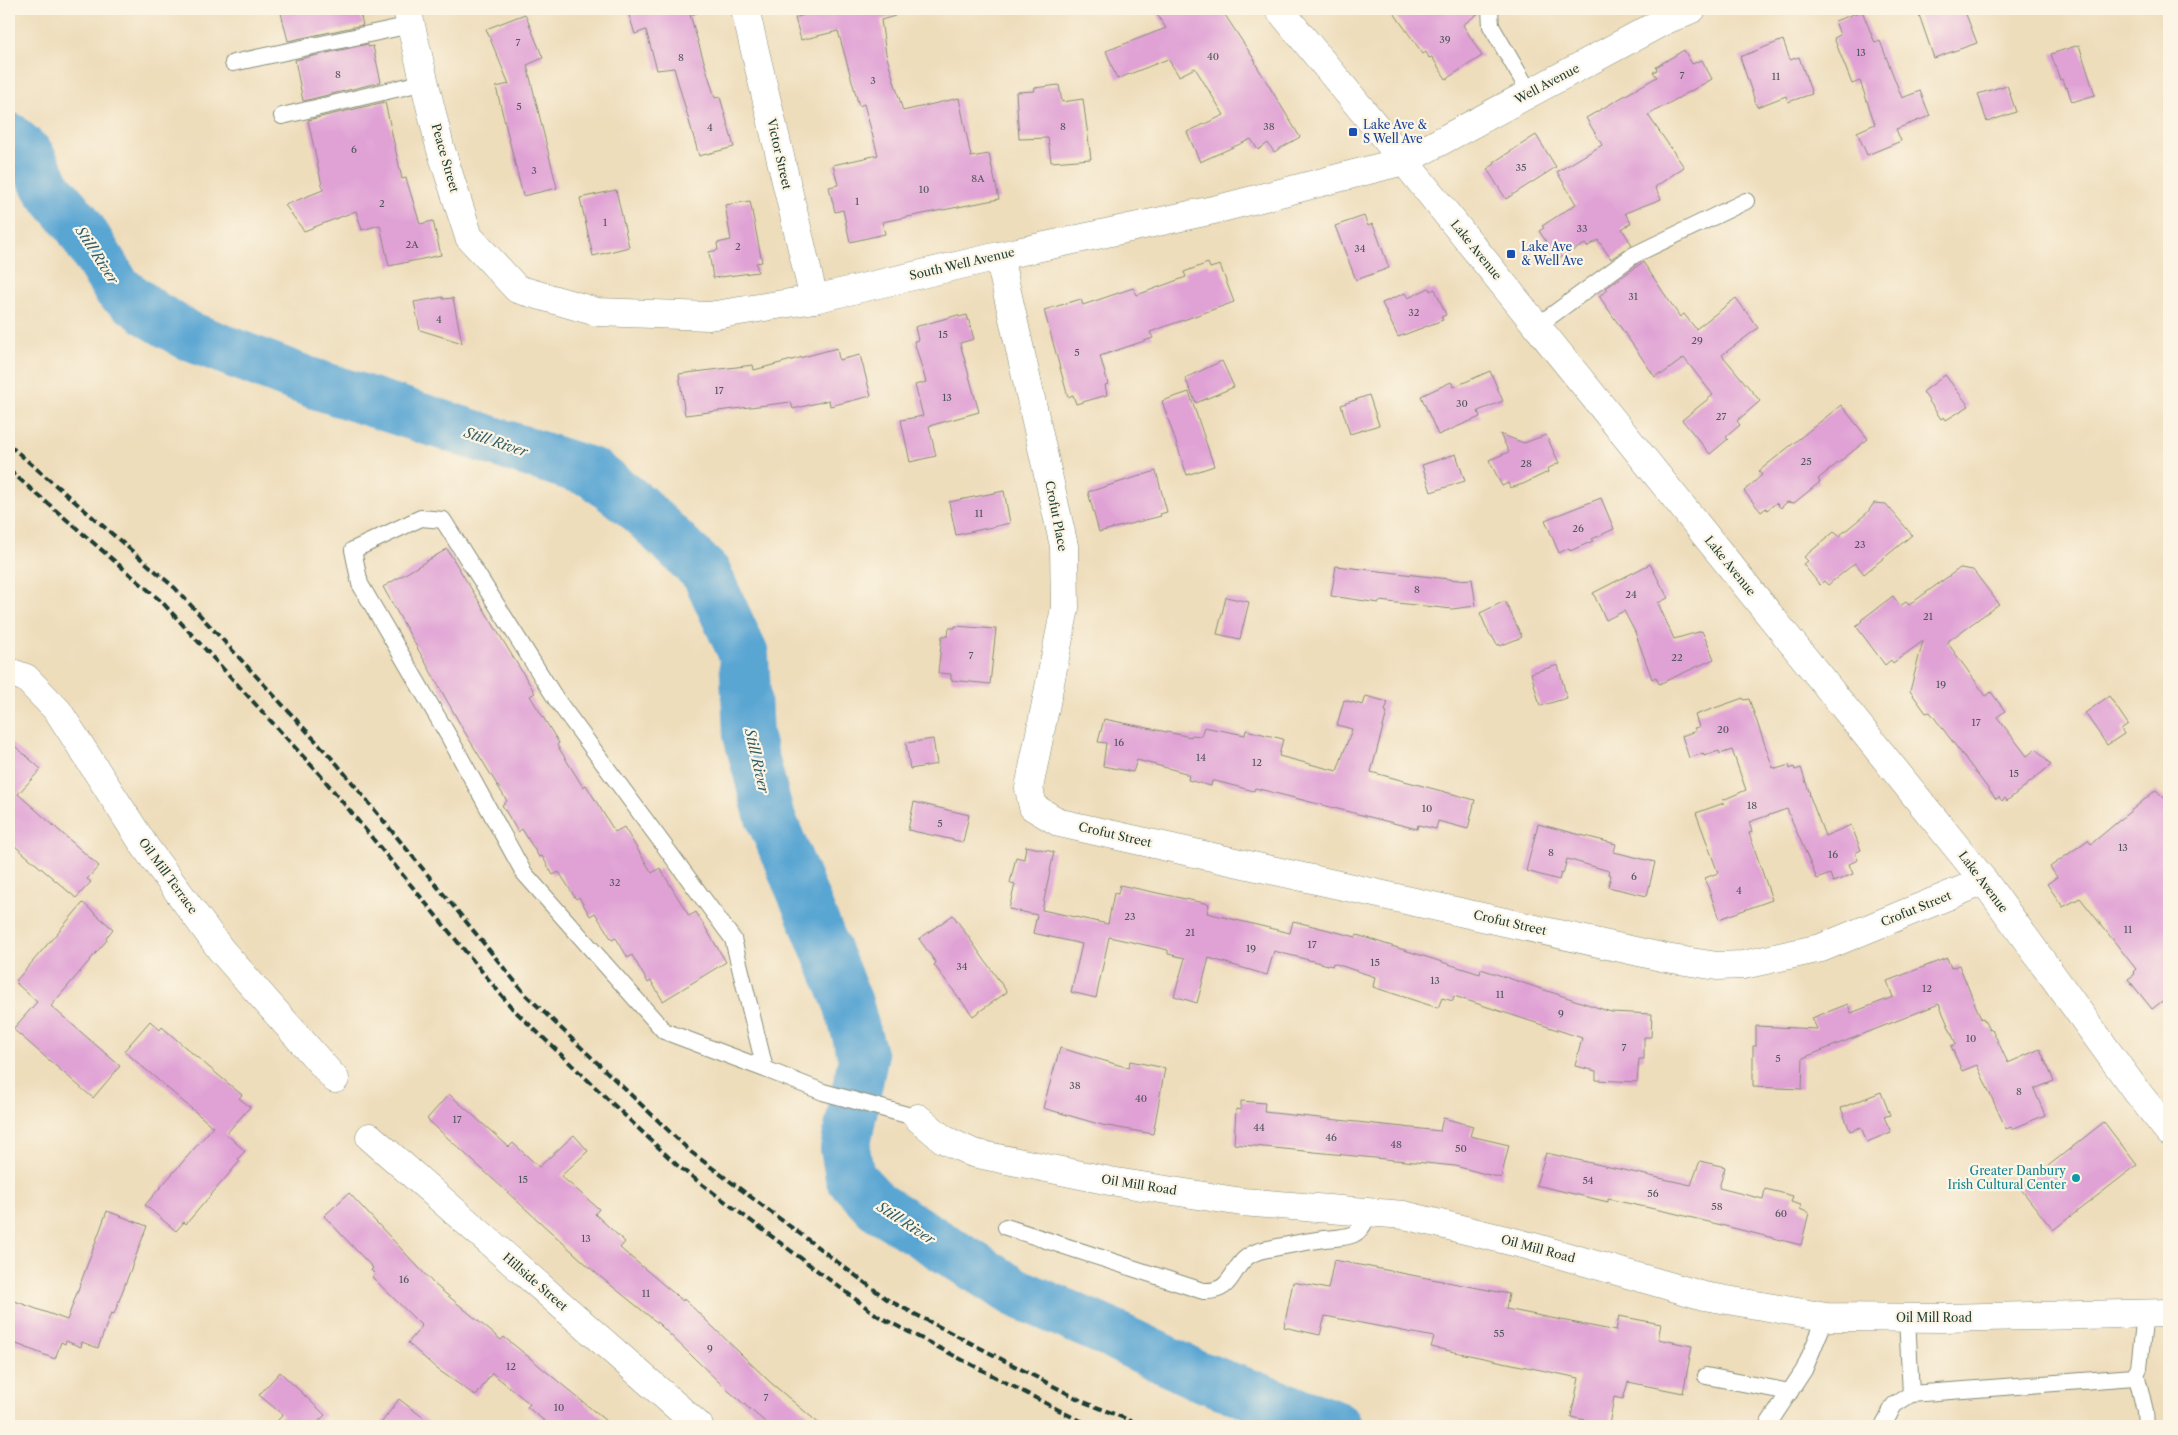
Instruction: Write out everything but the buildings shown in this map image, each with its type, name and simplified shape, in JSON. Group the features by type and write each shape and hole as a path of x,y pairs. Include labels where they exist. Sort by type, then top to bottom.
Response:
{"street":[{"name":"Victor Street","path":"745,9 814,299"},
{"name":"Lake Avenue","path":"1279,9 1404,161 1984,882 2134,1088 2169,1132"},
{"name":"Well Avenue","path":"1404,161 1664,21 1692,9"},
{"name":"Peace Street","path":"409,17 440,147 469,237 517,289"},
{"name":"South Well Avenue","path":"517,289 597,312 709,316 814,299 999,256 1218,210 1404,161"},
{"name":"Crofut Place","path":"999,256 1064,546 1065,608 1029,788 1033,807"},
{"name":"Oil Mill Terrace","path":"9,672 26,678 58,711 146,848 221,950 335,1079"},
{"name":"Crofut Street","path":"1033,807 1060,823 1666,958 1717,966 1743,965 1821,948 1984,882"},
{"name":"Oil Mill Road","path":"918,1118 943,1140 974,1153 1110,1181 1242,1202 1404,1215 1530,1246 1704,1296 1826,1317 1907,1318 2157,1314"},
{"name":"Hillside Street","path":"370,1137 699,1426"}],"lane":[{"path":"1490,9 1491,26 1530,93"},
{"path":"232,63 409,17"},
{"path":"282,116 424,82"},
{"path":"1536,326 1634,255 1746,200"},
{"path":"765,1069 733,939 556,699 443,520 421,518 353,550 360,584 448,735 524,873 664,1031 823,1092 888,1108 918,1118"},
{"path":"1006,1228 1204,1291 1215,1292 1226,1286 1233,1277 1238,1265 1251,1254 1292,1244 1354,1235 1365,1223 1368,1212"},
{"path":"1885,1426 1884,1424 1894,1405 1911,1394 2134,1378 2157,1314"},
{"path":"1767,1426 1804,1370 1826,1317"},
{"path":"1907,1318 1911,1394"},
{"path":"2136,1373 2146,1411 2146,1426"},
{"path":"1706,1376 1790,1392"}],"waterway":[{"name":"Still River","path":"9,137 30,156 48,189 77,223 117,288 153,315 189,336 309,382 593,473 636,506 706,573 744,655 748,735 769,814 848,1003 863,1058 845,1149 850,1177 877,1206 1015,1292 1105,1331 1197,1375 1337,1426"}],"railway":[{"path":"9,445 175,588 337,764 526,995 691,1152 888,1300 1084,1402 1144,1426"},
{"path":"9,470 162,602 322,777 512,1008 679,1167 878,1316 1076,1419 1095,1426"}],"place":[{"name":"Lake Ave & S Well Ave","path":"1353,132"},
{"name":"Lake Ave & Well Ave","path":"1511,254"},
{"name":"Greater Danbury Irish Cultural Center","path":"2076,1178"}]}
